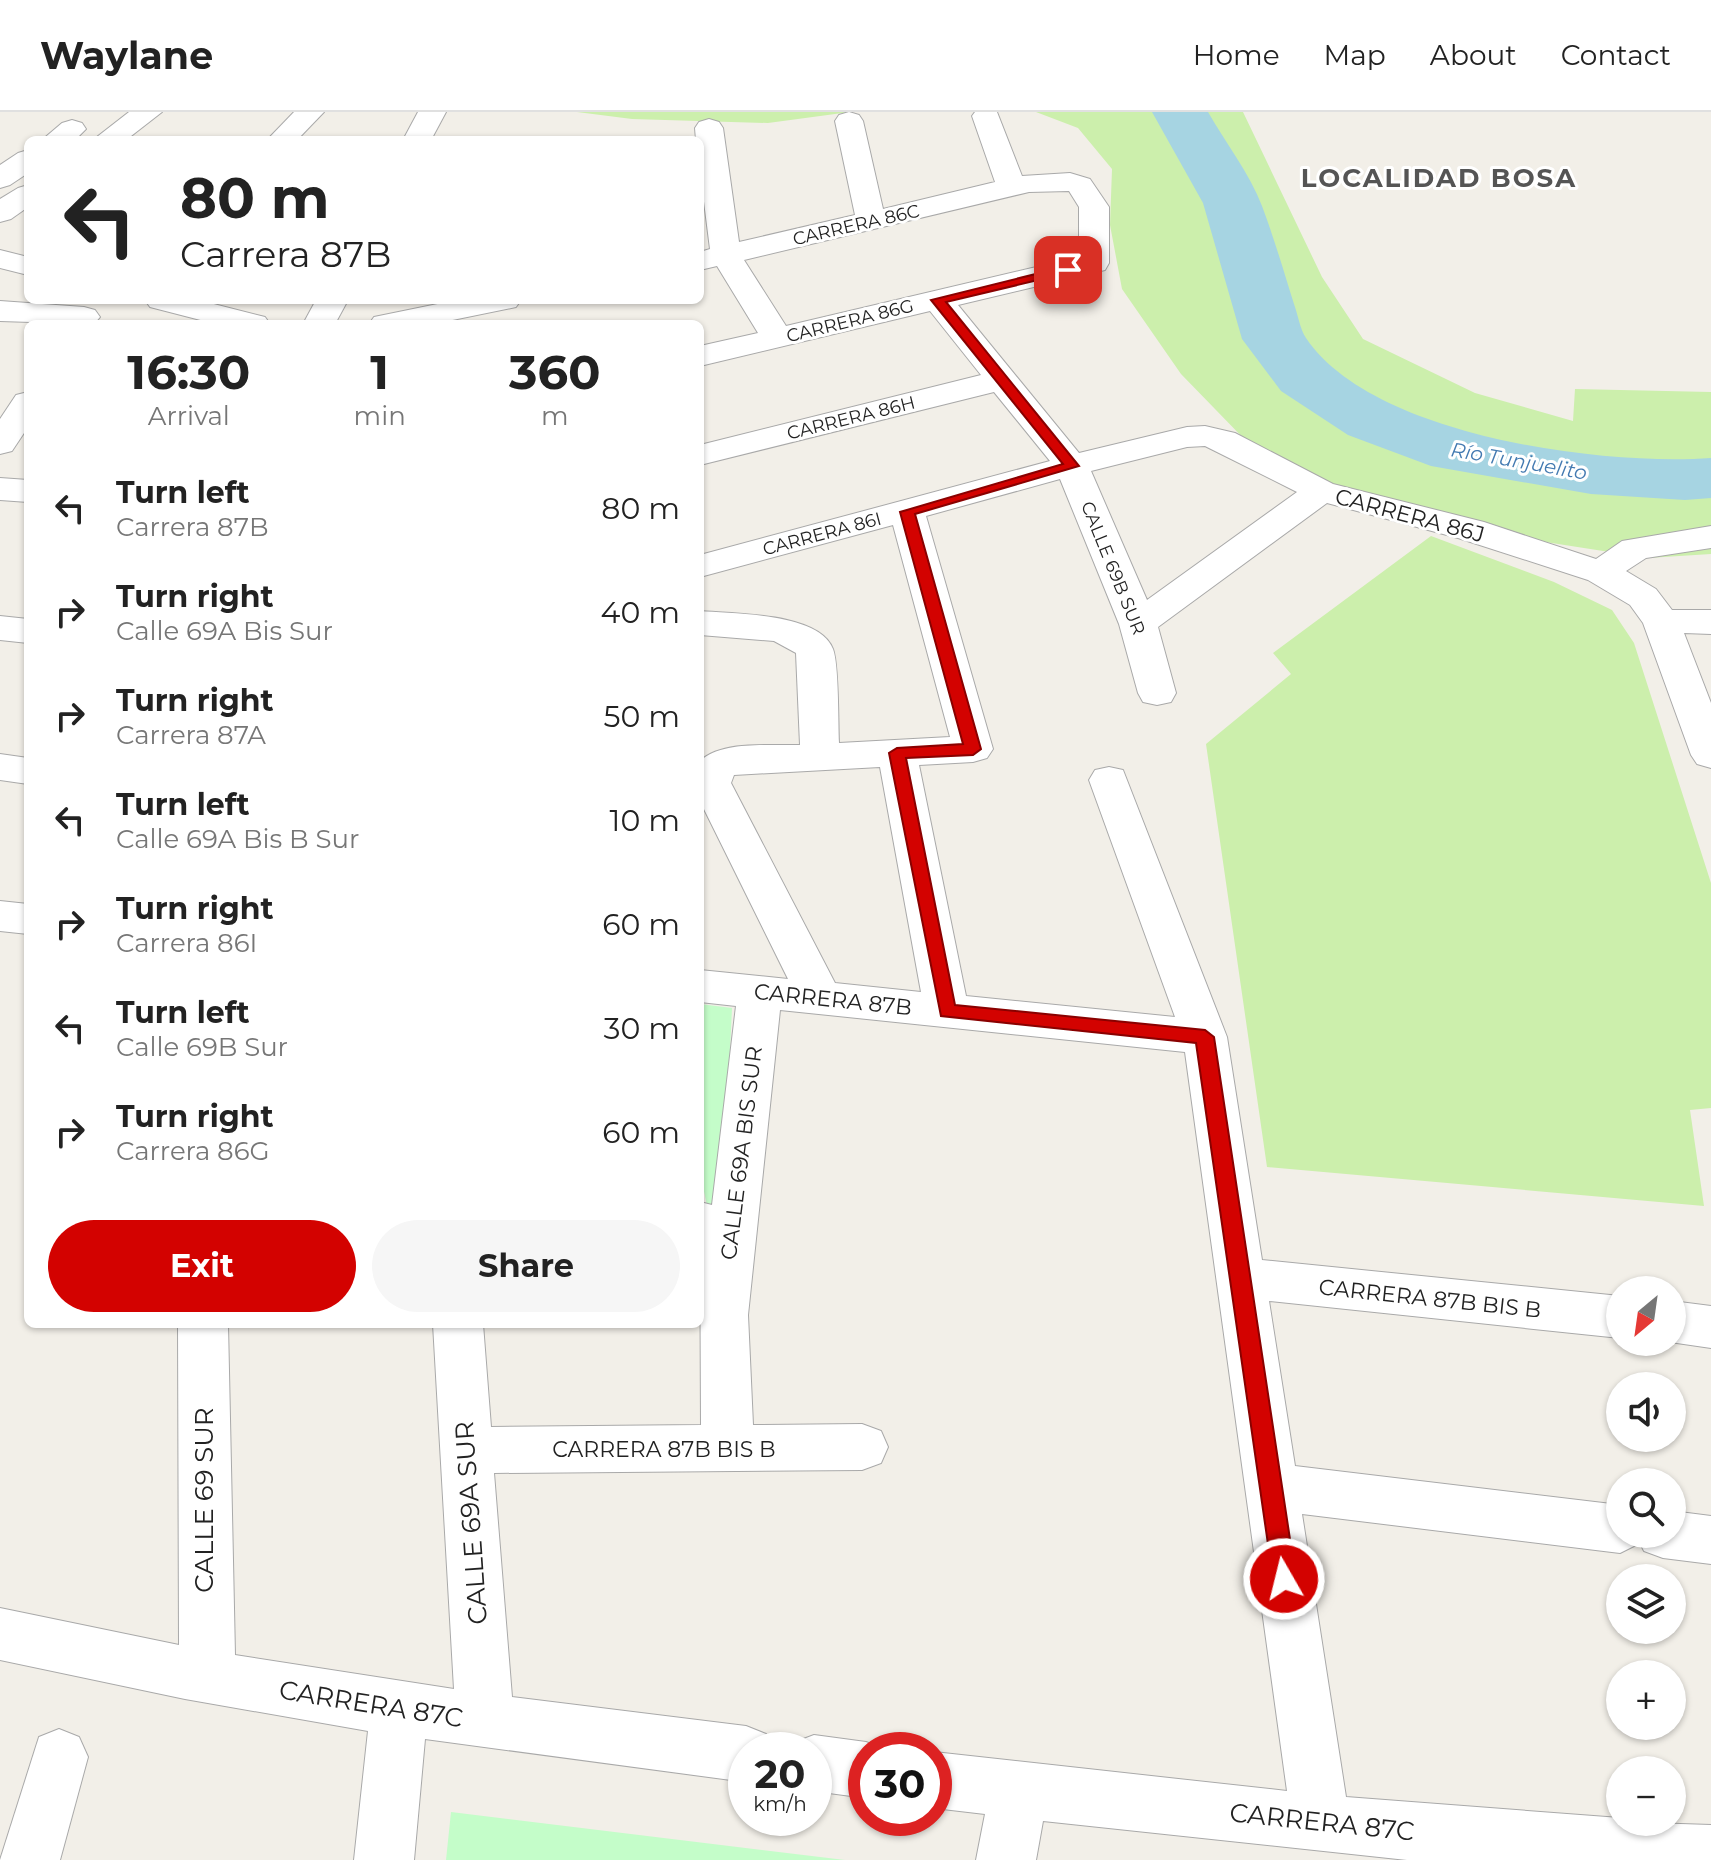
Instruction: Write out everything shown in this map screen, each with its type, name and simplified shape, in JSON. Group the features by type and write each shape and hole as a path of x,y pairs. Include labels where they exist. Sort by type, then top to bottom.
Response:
{"street":[{"path":"113,136 148,112"},
{"path":"285,136 310,112"},
{"path":"419,136 432,112"},
{"path":"986,116 1012,189"},
{"path":"849,121 871,221"},
{"path":"709,128 713,258 778,338"},
{"path":"0,179 24,162"},
{"name":"CARRERA 86C","path":"713,258 1048,182 1080,185 1094,207 1094,263"},
{"path":"0,213 24,197"},
{"path":"0,259 24,265"},
{"name":"CARRERA 86G","path":"704,355 1094,263"},
{"name":"CALLE 69B SUR","path":"937,300 1072,466 1138,624 1157,693"},
{"path":"176,304 238,320"},
{"path":"405,320 485,304"},
{"path":"0,311 86,314"},
{"name":"CARRERA 86H","path":"704,454 1002,380"},
{"path":"0,444 18,404"},
{"name":"CARRERA 86I","path":"704,565 1187,437 1205,436 1223,440 1321,491"},
{"path":"0,489 24,491"},
{"name":"CARRERA 86J","path":"1138,624 1321,491 1471,530 1612,577"},
{"path":"820,998 711,783 712,772 723,762 973,749 907,512"},
{"path":"1612,577 1635,549 1711,537"},
{"path":"1612,577 1711,565"},
{"path":"1612,577 1643,597 1661,621 1709,746"},
{"path":"1661,621 1711,622"},
{"path":"704,623 791,632 810,641 815,650 820,758"},
{"path":"0,628 24,631"},
{"path":"897,753 947,1011"},
{"path":"0,767 24,770"},
{"path":"1109,780 1205,1037 1321,1824"},
{"path":"0,916 24,919"},
{"name":"CARRERA 87B","path":"704,986 1205,1037"},
{"name":"CALLE 69A BIS SUR","path":"728,1448 723,1315 760,992"},
{"name":"CALLE 69A BIS SUR","path":"704,1237 723,1315"},
{"name":"CARRERA 87B BIS B","path":"1240,1278 1606,1316"},
{"path":"1686,1324 1711,1327"},
{"name":"CALLE 69 SUR","path":"203,1328 207,1676"},
{"name":"CALLE 69A SUR","path":"458,1328 485,1722"},
{"name":"CARRERA 87B BIS B","path":"467,1450 862,1447"},
{"path":"1271,1487 1606,1527"},
{"path":"1686,1537 1711,1540"},
{"name":"CARRERA 87C","path":"0,1634 90,1655 485,1722 728,1752"},
{"path":"384,1860 399,1708"},
{"path":"30,1860 59,1757"},
{"name":"CARRERA 87C","path":"952,1782 1321,1824 1516,1850 1711,1855"},
{"path":"1006,1860 1019,1791"}],"green space":[{"path":"577,112 850,112 768,123 632,119"},
{"path":"1036,112 1243,112 1322,277 1363,339 1475,393 1573,421 1575,389 1711,392 1711,554 1648,558 1539,541 1334,486 1249,444 1181,374 1122,289 1110,225 1112,169 1078,128"},
{"path":"1431,536 1554,582 1612,610 1634,643 1711,883 1711,1108 1690,1110 1704,1206 1267,1167 1206,744 1291,674 1273,653"},
{"path":"704,1004 732,1008 720,1265 704,1191"},
{"path":"451,1812 845,1860 446,1860"}],"waterway":[{"name":"Río Tunjuelito","path":"1180,112 1232,203 1274,339 1304,377 1371,421 1455,452 1591,474 1685,480 1711,478"}],"district":[{"name":"LOCALIDAD BOSA","path":"1439,178"}],"route":[{"path":"1068,270 937,300 1072,466 907,512 973,749 897,753 947,1011 1205,1037 1284,1579"}]}
